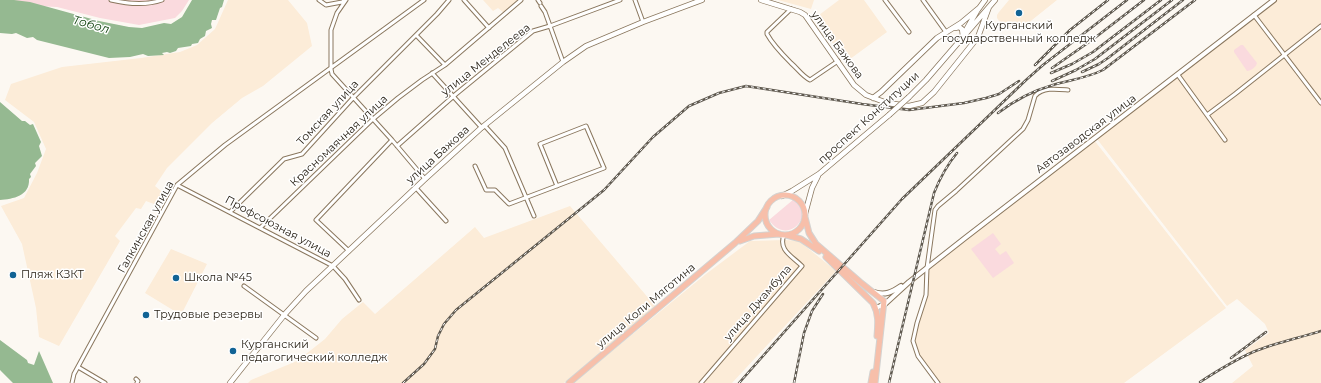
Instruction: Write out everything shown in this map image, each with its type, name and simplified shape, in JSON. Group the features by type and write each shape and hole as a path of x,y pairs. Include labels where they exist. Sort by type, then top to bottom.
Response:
{"main road":[{"name":"улица Бажова","path":"230,383 285,314 306,291 425,179 483,127 563,62 586,46 643,22 702,0"},
{"name":"улица Бажова","path":"761,0 800,12 810,21 859,90 866,95 887,103 904,106 917,105 925,102 978,37 989,8"},
{"name":"проспект Конституции","path":"962,37 985,0"},
{"name":"проспект Конституции","path":"782,196 792,192 819,174 909,97 926,80 995,0"},
{"path":"873,98 936,38 951,29 979,8"},
{"path":"951,29 957,27 963,30 962,37"},
{"name":"проспект Конституции","path":"805,216 812,188 819,174"},
{"path":"871,383 878,321 876,308 854,283 819,251 801,239 783,235 772,230 768,225 765,216 767,207 774,199 782,196 790,196 797,199 802,205 809,233 816,244 887,303 883,312 875,383"},
{"name":"улица Коли Мяготина","path":"570,383 735,243 758,221 767,207"},
{"path":"783,235 797,231 802,225 805,216"},
{"name":"улица Коли Мяготина","path":"735,243 750,236 783,235"}],"street":[{"path":"111,0 140,4 154,3 162,0"},
{"path":"319,0 326,5 346,0"},
{"path":"346,0 337,13 331,30 332,74 425,179"},
{"name":"Галкинская улица","path":"72,383 78,367 178,185 225,145 424,0"},
{"name":"Томская улица","path":"230,212 284,159 302,154 353,98 441,10 449,0"},
{"path":"464,0 489,28"},
{"name":"Красномаячная улица","path":"260,228 373,119 398,98 445,65 521,0"},
{"name":"улица Менделеева","path":"396,146 453,96 533,31 620,0"},
{"path":"635,0 643,22"},
{"path":"885,0 909,32"},
{"path":"923,0 946,32"},
{"name":"Автозаводская улица","path":"909,282 1040,179 1178,75 1274,0"},
{"path":"540,3 545,12 563,62"},
{"path":"791,9 767,32 768,37 778,50 804,77 810,80 838,61"},
{"path":"1254,15 1321,102"},
{"path":"1207,115 1236,94 1321,26"},
{"path":"416,35 445,65"},
{"path":"433,73 453,96 505,148 534,216"},
{"path":"1178,75 1225,140"},
{"path":"938,383 918,356 913,342 917,323 926,295 927,268 936,208 1023,129 1028,120 1034,99 1038,93 1050,89 1068,90"},
{"path":"475,166 486,190 495,190 509,204 526,198 604,168 586,126 540,144 557,186"},
{"path":"349,251 316,220 392,140"},
{"name":"Профсоюзная улица","path":"178,185 333,266 345,279 359,300"},
{"path":"416,188 446,221"},
{"name":"улица Джамбула","path":"701,383 802,266 783,248 781,242 783,235"},
{"path":"871,291 884,294 892,292 909,282"},
{"path":"876,308 887,303 909,282"},
{"path":"244,286 285,314 316,338"},
{"path":"78,367 105,383"},
{"path":"136,379 138,381 137,383"}],"shaded area":[{"path":"0,0 189,0 182,11 175,18 139,25 100,18 57,7 0,4"},
{"path":"228,0 288,0 307,23 312,46 263,86 242,98 212,123 167,168 155,186 167,196 159,206 146,201 141,209 136,208 115,236 120,241 59,346 39,337 36,308 22,244 1,206 24,198 37,173 46,149 34,122 5,100 11,84 62,67 180,52 197,45 215,29"},
{"path":"483,0 520,0 504,13 498,8 493,11"},
{"path":"778,0 814,0 811,9"},
{"path":"839,0 864,0 887,32 846,62 815,18"},
{"name":"Курганский государственный колледж","path":"1009,0 1057,0 1022,28 1017,24 1010,28 1006,28 997,18 997,15"},
{"path":"1276,0 1321,0 1321,383 1232,383 1253,366 1245,350 1269,333 1265,324 1237,299 1227,306 1097,139"},
{"path":"1243,45 1257,63 1254,67 1247,71 1234,52 1234,50"},
{"path":"1094,140 1226,308 1124,383 939,383 919,355 914,342 918,322 927,295 928,268"},
{"path":"794,199 800,206 802,213 801,220 797,226 791,229 784,230 776,228 769,220"},
{"path":"570,206 656,307 564,383 248,383 251,380 297,361 325,339 342,319 363,302 375,314 475,227 484,238"},
{"path":"993,233 1001,244 995,249 1000,255 1006,251 1014,263 993,278 971,249"},
{"path":"750,241 799,241 836,271 732,383 573,383 706,274"},
{"name":"Школа №45","path":"171,249 207,264 181,315 145,293"}],"water":[{"name":"Тобол","path":"0,0 30,2 99,21 142,28 164,23 171,24 182,17 192,0 224,0 216,20 212,20 212,28 206,31 205,36 200,39 198,43 192,44 191,46 178,48 176,51 170,53 162,53 164,55 148,56 143,54 130,57 109,58 37,40 33,37 27,38 16,33 0,33"},
{"path":"0,102 22,121 25,121 30,125 33,124 41,142 39,146 42,156 35,163 36,166 30,174 31,177 29,179 29,185 24,193 10,199 0,200"},
{"path":"0,340 27,360 28,363 34,365 39,351 53,383 13,383 0,370"}],"railway":[{"path":"1035,65 1070,30 1108,0"},
{"path":"739,383 902,199 1026,80 1043,65 1127,0"},
{"path":"1052,68 1092,40 1144,0"},
{"path":"1051,73 1072,64 1093,52 1161,0"},
{"path":"1052,81 1095,59 1172,0"},
{"path":"1082,72 1108,58 1183,0"},
{"path":"998,113 1017,100 1038,90 1085,77 1103,70 1195,0"},
{"path":"403,383 424,364 435,349 438,336 444,324 456,310 604,190 653,137 689,106 719,93 746,86 909,110 964,103 986,98 999,94 1019,81"},
{"path":"889,383 934,193 944,172 957,153"},
{"path":"794,383 804,333 812,311 823,294"},
{"path":"1200,382 1253,352 1278,343 1321,331"},
{"path":"1231,358 1266,332"}],"place":[{"name":"Курганский государственный колледж","path":"1019,13"},
{"name":"Пляж КЗКТ","path":"13,275"},
{"name":"Школа №45","path":"176,278"},
{"name":"Трудовые резервы","path":"146,315"},
{"name":"Курганский педагогический колледж","path":"233,351"}]}
